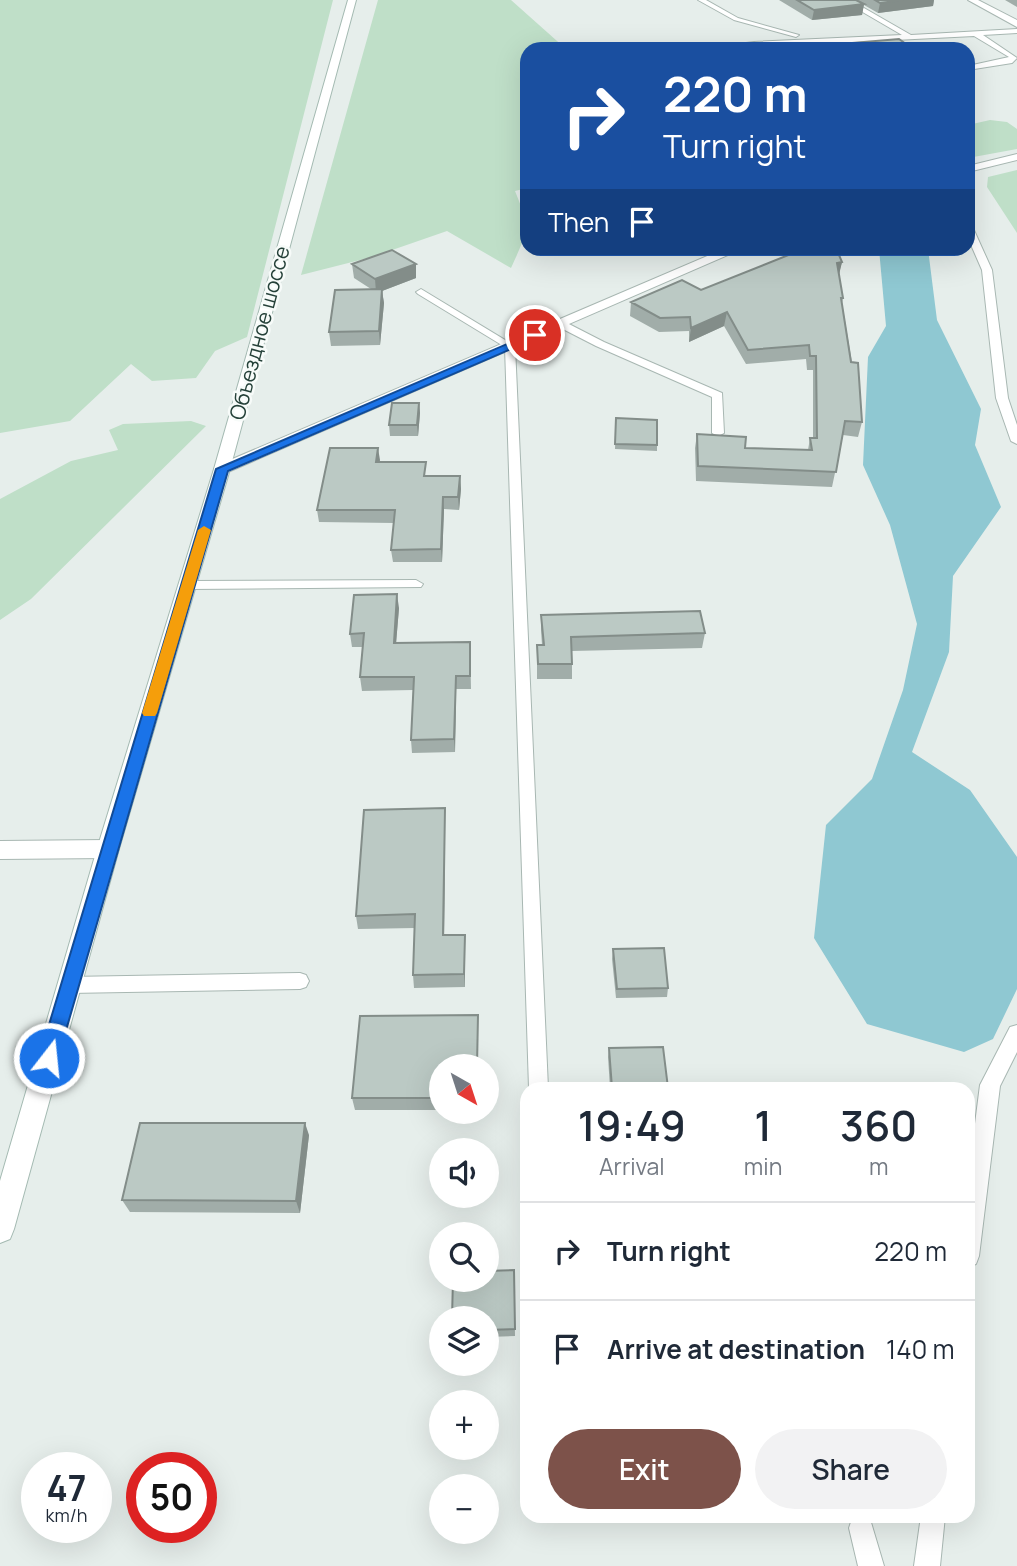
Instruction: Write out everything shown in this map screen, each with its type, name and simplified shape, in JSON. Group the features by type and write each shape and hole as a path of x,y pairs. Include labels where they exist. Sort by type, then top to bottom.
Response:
{"main road":[{"name":"Объездное шоссе","path":"0,1229 108,849 222,469 352,0"},
{"path":"972,0 1017,24"},
{"path":"975,167 1017,157"},
{"path":"222,469 719,256"},
{"path":"0,850 108,849"}],"lane":[{"path":"701,0 736,19 808,39"},
{"path":"845,0 912,38"},
{"path":"774,42 912,38 1017,31"},
{"path":"975,67 1009,61 1014,57 976,34"},
{"path":"975,243 987,270 1002,398 1017,440"},
{"path":"421,292 510,346 539,1082"},
{"path":"561,324 718,396 718,433"},
{"path":"188,585 416,584"},
{"path":"69,985 300,981"},
{"path":"975,1201 990,1085 1017,1033"},
{"path":"927,1566 932,1523"},
{"path":"861,1528 871,1566"}],"green space":[{"path":"0,0 333,0 247,337 215,351 196,378 152,381 131,364 70,421 0,433"},
{"path":"378,0 511,0 558,42 520,42 520,190 515,191 520,204 520,247 511,268 447,231 372,257 301,275"},
{"path":"990,120 1007,122 1017,129 1017,149 975,157 975,123"},
{"path":"1017,170 1017,233 987,187 988,177"},
{"path":"191,421 206,426 31,599 0,620 0,499 71,461 118,450 109,430 123,424"}],"water":[{"path":"880,256 929,256 937,320 981,409 975,445 1001,507 953,576 949,652 912,752 970,790 1017,857 1017,989 993,1039 964,1052 867,1024 814,938 826,825 872,779 903,690 917,624 890,525 863,465 868,357 886,326"}],"building":[{"path":"797,0 856,0 864,4 814,10"},
{"path":"875,0 903,0 880,3"},
{"path":"899,39 903,42 864,42"},
{"path":"392,250 416,264 375,279 352,264"},
{"path":"786,256 839,256 842,262 837,263 841,298 851,362 858,363 862,422 845,421 836,472 698,466 697,434 746,437 745,448 812,450 810,438 817,438 816,356 810,356 809,345 748,350 727,312 691,328 690,317 660,318 631,302 682,280 701,290"},
{"path":"382,289 379,331 329,332 335,290"},
{"path":"392,403 419,403 417,425 389,425"},
{"path":"616,418 657,420 657,445 615,444"},
{"path":"330,448 378,448 376,462 426,462 424,476 460,476 458,497 443,497 441,549 391,550 395,510 317,510"},
{"path":"397,594 394,643 470,642 470,676 456,676 454,739 411,740 414,677 360,677 364,633 350,634 354,595"},
{"path":"700,611 705,633 571,637 572,664 538,664 537,645 544,645 541,615"},
{"path":"445,808 443,935 465,935 464,974 413,975 415,914 356,916 364,810"},
{"path":"664,948 668,988 617,989 613,949"},
{"path":"478,1015 477,1054 429,1054 429,1098 352,1098 360,1016"},
{"path":"663,1047 667,1082 612,1082 609,1048"},
{"path":"140,1123 305,1123 296,1201 122,1200"},
{"path":"514,1270 515,1329 499,1330 499,1306 452,1306 453,1292 499,1292 499,1271"}],"slow traffic":[{"path":"149,713 204,530"}],"route":[{"path":"49,1058 108,849 222,469 535,335"}]}
